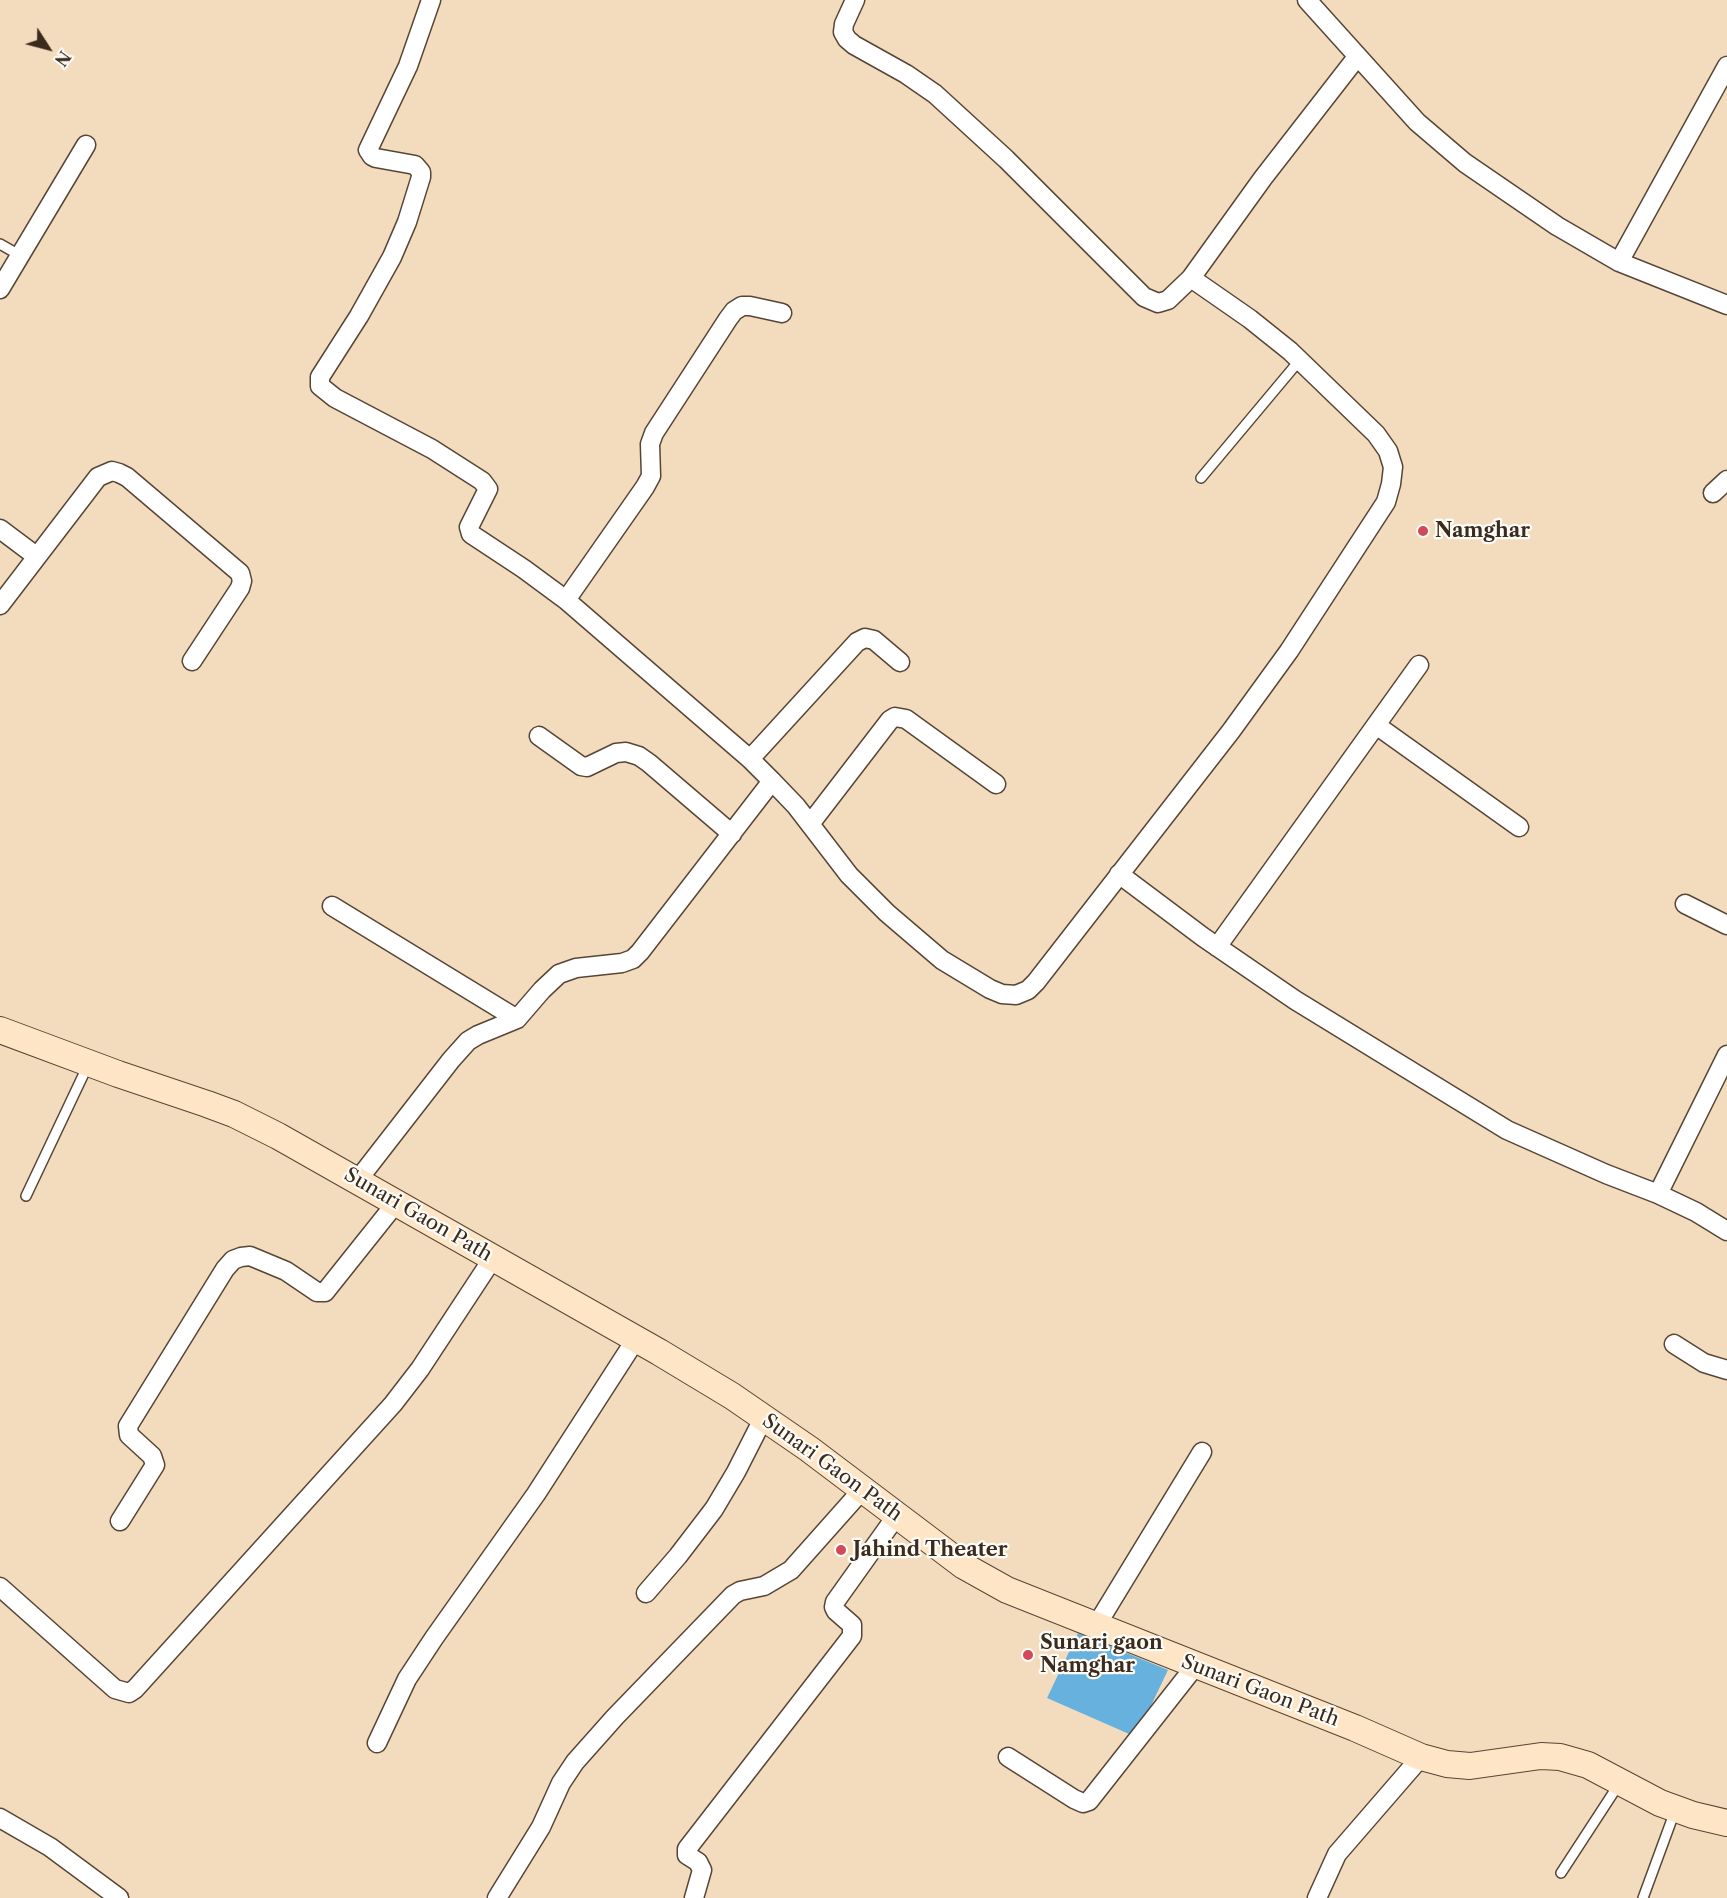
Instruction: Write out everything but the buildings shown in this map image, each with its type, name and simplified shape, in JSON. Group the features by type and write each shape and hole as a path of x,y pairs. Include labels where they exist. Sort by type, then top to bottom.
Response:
{"street":[{"path":"431,0 408,66 368,150 376,158 415,165 421,172 421,177 407,222 392,257 319,382 324,390 335,398 432,449 486,485 487,493 469,527 471,534 566,600 750,759 810,824 849,874 887,914 942,960 1002,994 1017,995 1028,990 1119,874 1289,651 1386,502 1393,468 1388,451 1376,434 1299,361 1250,319 1191,278"},
{"path":"855,0 844,24 843,32 847,39 935,94 1030,182 1144,297 1158,303 1168,300 1191,278 1263,178 1357,57"},
{"path":"1307,0 1417,122 1465,163 1538,213 1619,262 1727,305"},
{"path":"1619,262 1727,66"},
{"path":"0,288 86,145"},
{"path":"566,600 651,477 650,444 654,433 734,311 742,306 750,306 782,313"},
{"path":"0,605 98,477 112,471 127,477 240,573 242,580 240,588 192,661"},
{"path":"1713,493 1727,480"},
{"path":"0,530 36,556"},
{"path":"750,759 857,642 865,638 874,640 900,662"},
{"path":"1217,947 1419,665"},
{"path":"810,824 890,720 895,717 906,719 996,784"},
{"path":"1376,725 1519,827"},
{"path":"539,736 581,766 587,767 616,753 626,752 639,756 732,834"},
{"path":"357,1181 458,1051 478,1035 517,1019 559,974 576,968 622,963 633,959 772,781"},
{"path":"1119,874 1217,947 1295,1000 1507,1130 1606,1174 1658,1194 1696,1212 1727,1231"},
{"path":"1685,903 1727,924"},
{"path":"332,906 517,1019"},
{"name":"Sunari Gaon Path","path":"0,1030 234,1114 278,1136 636,1339 764,1417 986,1580 1355,1728 1421,1757 1447,1764 1470,1766 1541,1756 1560,1757 1588,1765 1676,1809 1727,1823"},
{"path":"1658,1194 1727,1055"},
{"path":"120,1521 155,1465 153,1456 129,1435 128,1426 225,1269 233,1260 250,1256 286,1271 317,1292 326,1292 396,1203"},
{"path":"0,1587 115,1689 129,1693 135,1689 393,1404 420,1369 493,1258"},
{"path":"377,1743 407,1679 536,1494 636,1339"},
{"path":"1674,1344 1704,1363 1727,1370"},
{"path":"646,1593 714,1509 764,1417"},
{"path":"1096,1626 1202,1452"},
{"path":"497,1898 541,1827 561,1783 575,1762 615,1717 733,1595 740,1591 764,1586 791,1570 863,1489"},
{"path":"694,1898 702,1870 698,1862 687,1855 687,1849 852,1636 852,1625 834,1607 897,1515"},
{"path":"1008,1756 1074,1799 1083,1803 1089,1801 1196,1665"},
{"path":"1317,1898 1337,1854 1421,1757"},
{"path":"0,1818 50,1847 119,1898"}],"lane":[{"path":"0,244 21,256"},
{"path":"1201,478 1299,361"},
{"path":"26,1196 88,1063"},
{"path":"1562,1873 1620,1782"},
{"path":"1643,1898 1676,1809"}],"water":[{"path":"1078,1633 1168,1670 1136,1737 1047,1698"}],"place":[{"name":"Namghar","path":"1423,531"},
{"name":"Jahind Theater","path":"841,1550"},
{"name":"Sunari gaon Namghar","path":"1028,1655"}]}
